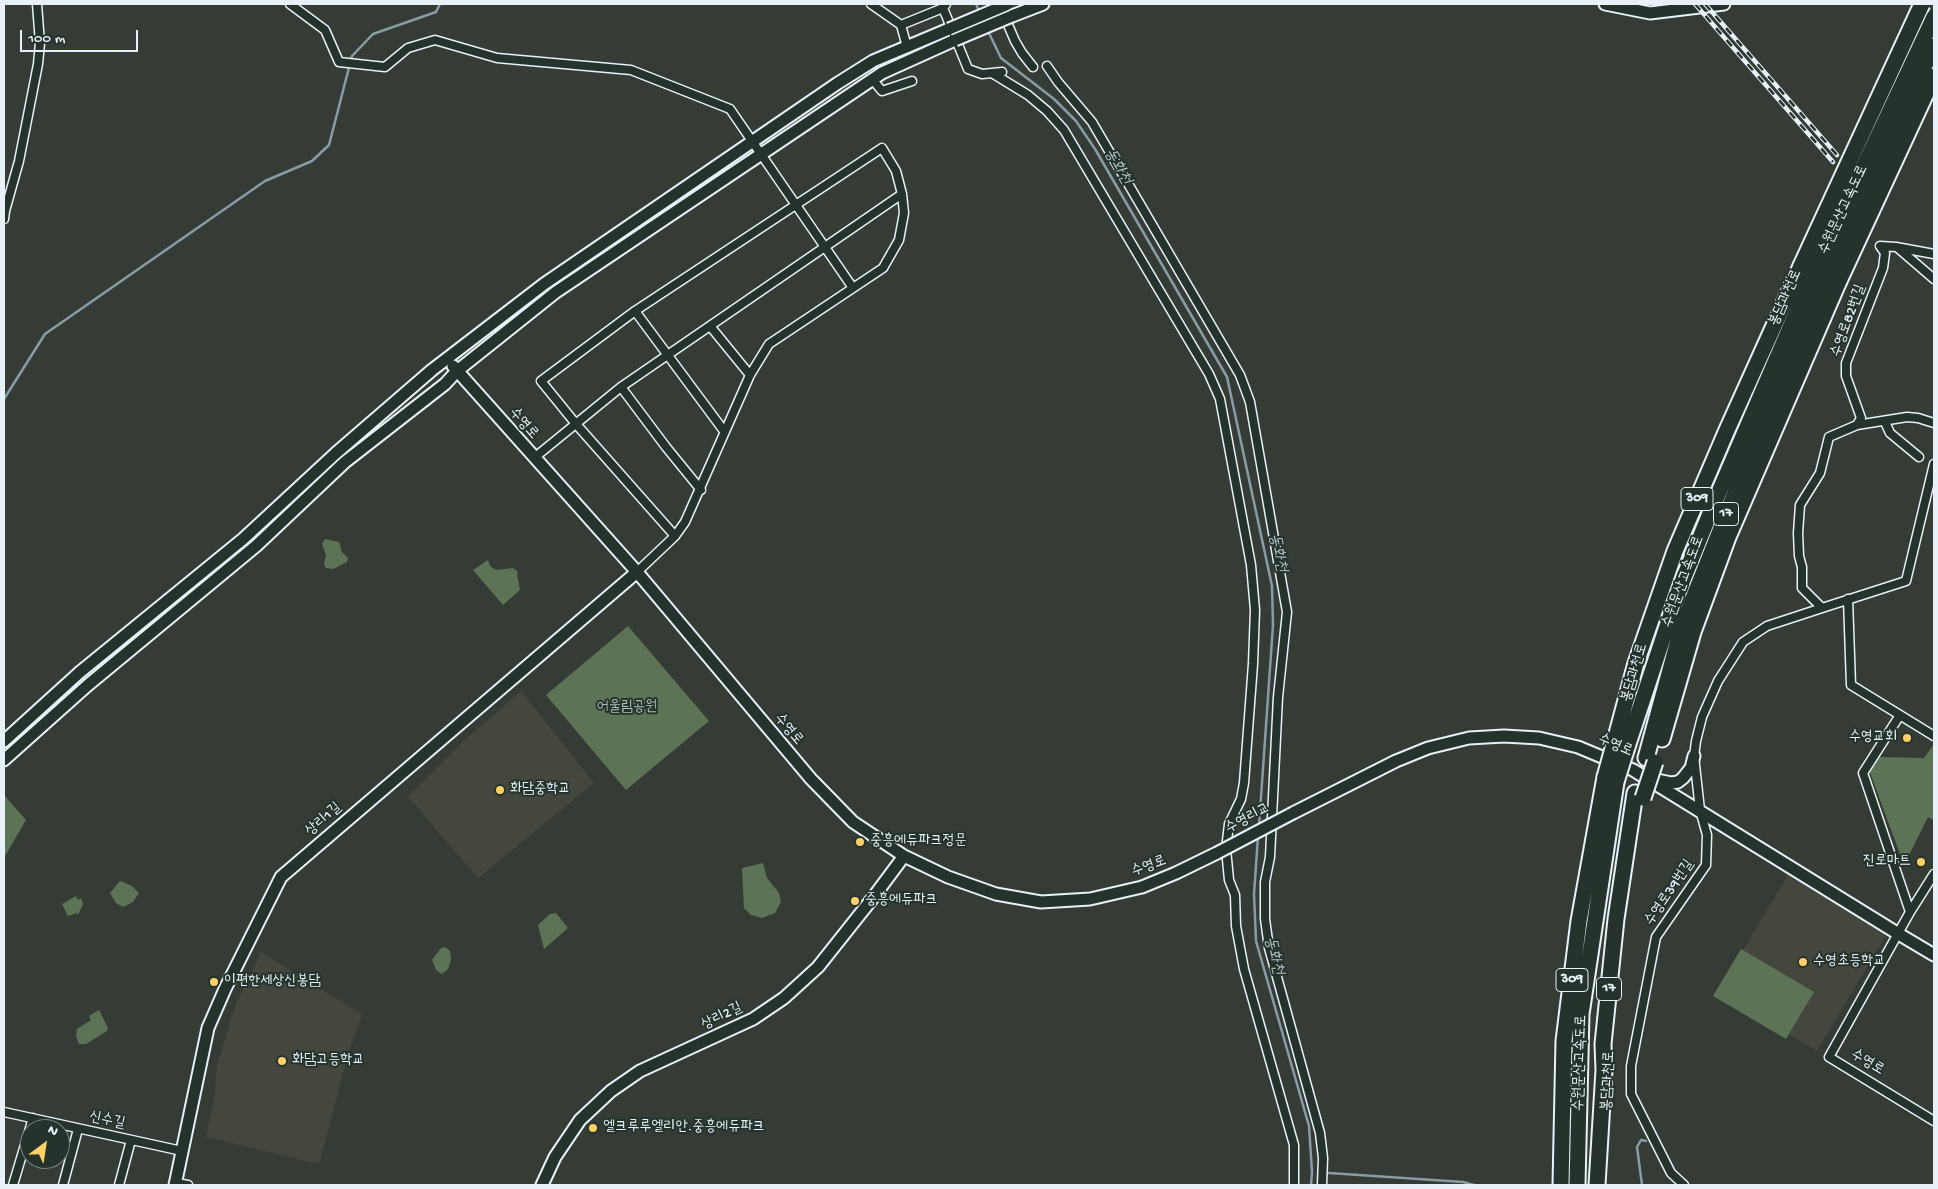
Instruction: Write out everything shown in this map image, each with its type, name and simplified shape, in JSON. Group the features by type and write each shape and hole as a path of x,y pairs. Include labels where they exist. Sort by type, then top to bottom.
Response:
{"highway":[{"name":"봉담과천로","path":"1651,760 1693,632 1820,274 1922,4"},
{"name":"수원문산고속도로","path":"1820,274 1934,17"},
{"name":"수원문산고속도로","path":"1820,274 1934,46"},
{"name":"봉담과천로","path":"1621,744 1636,663 1675,551 1727,430 1820,274 1934,76"},
{"name":"수원문산고속도로","path":"1577,1185 1581,1014 1611,779 1621,744"},
{"name":"수원문산고속도로","path":"1597,1185 1604,1070 1603,1044 1616,919 1639,795 1651,760"},
{"name":"309","path":"1561,1185 1564,1041 1579,921 1611,779"},
{"name":"봉담과천로","path":"1605,1185 1611,1037 1639,795"}],"street":[{"path":"4,220 20,161 38,64 40,43 38,4"},
{"path":"290,4 325,30 339,62 385,67 408,48 435,40 497,58 631,70 730,109 853,288"},
{"path":"871,4 901,25 907,47"},
{"path":"4,741 80,672 243,538 336,453 446,359 548,281 752,141 873,61 1005,4 1015,41 1033,67"},
{"path":"4,760 88,686 256,546 345,462 446,384 457,370 556,292 882,72 1043,4"},
{"path":"1605,4 1650,13 1724,4"},
{"path":"901,25 944,6 968,69 982,74 1002,72"},
{"path":"1047,66 1092,122 1240,375 1250,402 1286,612 1278,697 1270,856 1265,882 1265,919 1269,948 1320,1133 1323,1158 1322,1185"},
{"path":"992,73 1028,95 1047,111 1064,130 1209,374 1220,399 1249,557 1255,610 1244,783 1241,799 1229,824 1226,849 1229,880 1236,894 1236,926 1244,969 1294,1145 1294,1185"},
{"path":"872,79 882,91 912,81"},
{"path":"637,572 675,536 685,522 701,490 724,431 750,375 769,344 883,268 898,240 904,213 902,194 896,172 882,148 635,311 541,381 576,424 675,536"},
{"path":"534,458 621,386 902,194"},
{"name":"수영로82번길","path":"1857,425 1861,418 1846,376 1846,363 1883,268 1885,253 1880,246 1896,247"},
{"path":"1896,247 1934,254"},
{"path":"1896,247 1934,279"},
{"path":"635,311 724,431"},
{"path":"710,326 750,375"},
{"name":"수영로","path":"446,359 637,572 811,779 853,822 904,856 948,877 996,894 1041,902 1090,899 1142,887 1176,873 1218,852"},
{"path":"621,386 666,447 701,490"},
{"path":"1822,608 1802,588 1802,567 1799,556 1798,533 1800,505 1820,473 1828,437 1857,425 1907,417 1934,423"},
{"path":"1885,422 1890,433 1919,457"},
{"path":"1643,776 1664,782 1678,782 1687,775 1694,756 1702,717 1718,681 1743,642 1752,634 1780,620 1906,581 1934,464"},
{"name":"상리1길","path":"175,1184 208,1028 224,989 281,878 637,572"},
{"path":"1848,600 1851,685 1934,736"},
{"path":"1900,715 1864,773 1910,912"},
{"name":"수영로","path":"1293,812 1396,760 1428,748 1469,738 1504,736 1539,738 1578,747 1619,763 1643,776 1934,955"},
{"path":"1694,756 1700,810"},
{"name":"수영로39번길","path":"1684,1185 1671,1173 1631,1094 1631,1066 1656,937 1706,865 1707,834 1700,810"},
{"name":"수영리교","path":"1218,852 1293,812"},
{"name":"상리2길","path":"542,1185 555,1157 580,1120 611,1091 640,1071 753,1019 784,998 818,968 904,856"},
{"path":"1897,933 1934,874"},
{"name":"수영로","path":"1897,933 1828,1057 1934,1121"},
{"name":"신수길","path":"4,1112 182,1151"},
{"path":"13,1185 33,1118"},
{"name":"신수길","path":"63,1185 78,1129"},
{"name":"신수길","path":"119,1185 131,1140"},
{"path":"175,1184 188,1185"}],"shaded area":[{"name":"화담중학교","path":"521,691 594,783 478,878 408,797 467,738"},
{"name":"수영초등학교","path":"1789,873 1888,932 1817,1051 1718,992"},
{"name":"화담고등학교","path":"261,952 362,1014 347,1058 319,1164 206,1137 215,1096 217,1065 235,1006"}],"green space":[{"path":"325,539 339,542 342,552 348,558 347,562 333,569 326,568 324,564 326,555 322,544"},
{"path":"488,560 490,566 496,570 513,568 518,572 520,590 503,605 473,570"},
{"name":"어울림공원","path":"628,626 709,721 626,790 546,695"},
{"path":"1934,744 1934,820 1928,817 1904,865 1869,770 1877,757 1924,758"},
{"path":"4,795 26,820 4,858"},
{"path":"763,863 767,878 779,893 781,902 775,913 762,918 751,915 744,908 742,868"},
{"path":"120,881 132,886 139,893 133,902 123,907 116,903 110,893"},
{"path":"76,896 78,900 81,898 83,904 78,915 77,913 68,916 62,904"},
{"path":"556,913 568,928 544,949 538,925 550,914"},
{"path":"445,947 450,951 451,960 448,969 442,974 436,970 432,960 441,948"},
{"path":"1741,949 1814,992 1786,1039 1713,996"},
{"path":"99,1010 108,1028 107,1031 86,1044 79,1044 76,1036 77,1029 91,1020 89,1016"}],"waterway":[{"path":"4,399 45,334 265,181 312,161 329,145 352,56 373,34 436,12 440,4"},
{"name":"동화천","path":"976,4 980,13"},
{"name":"동화천","path":"987,29 1001,58 1054,99 1076,121 1095,149 1227,377 1272,586 1273,625 1259,826"},
{"name":"동화천","path":"1258,837 1254,894 1256,941 1309,1126 1311,1185"},
{"path":"1642,1185 1637,1147 1641,1140 1646,1141"},
{"path":"1329,1173 1463,1182 1474,1185"}],"railway":[{"path":"1695,4 1833,162"},
{"path":"1705,4 1837,155"}],"place":[{"name":"수영교회","path":"1907,738"},
{"name":"화담중학교","path":"500,790"},
{"name":"중흥에듀파크정문","path":"860,842"},
{"name":"진로마트","path":"1921,862"},
{"name":"중흥에듀파크","path":"855,901"},
{"name":"수영초등학교","path":"1803,962"},
{"name":"이편한세상신봉담","path":"214,982"},
{"name":"화담고등학교","path":"282,1061"},
{"name":"엘크루루엘리안.중흥에듀파크","path":"593,1128"}]}
